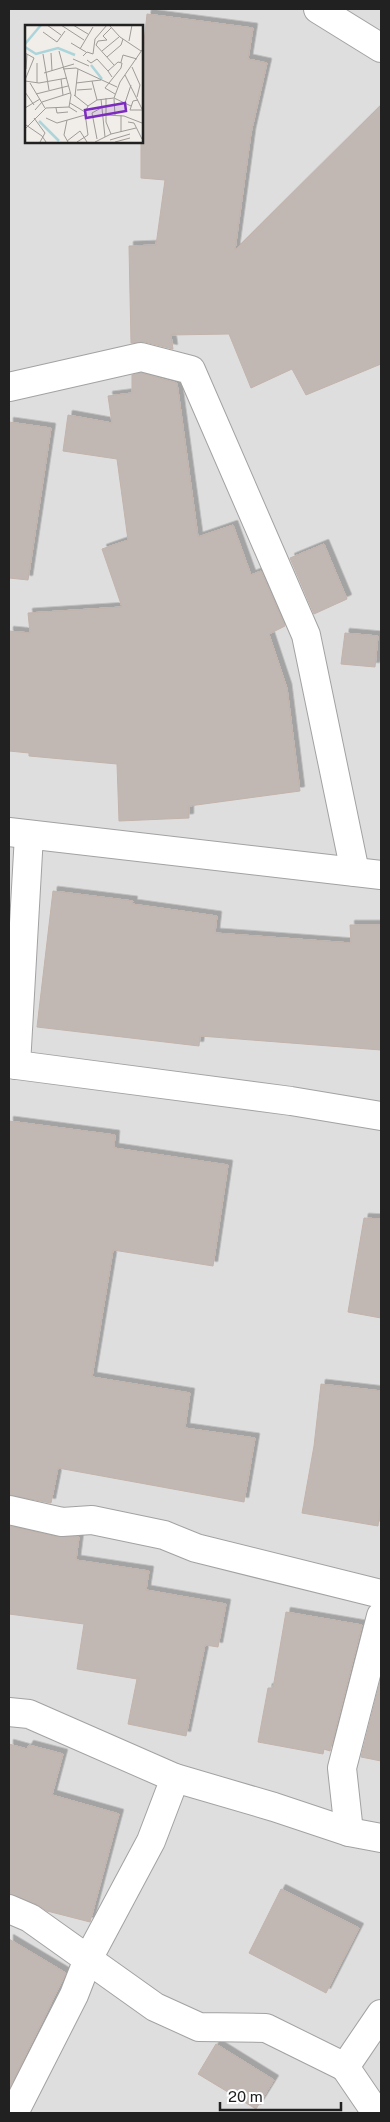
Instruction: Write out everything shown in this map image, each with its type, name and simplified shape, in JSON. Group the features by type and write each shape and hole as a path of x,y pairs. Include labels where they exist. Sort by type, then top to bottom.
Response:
{"street":[{"path":"318,9 381,48"},
{"path":"9,387 141,358 191,370 306,635 368,874 19,833 13,1064 291,1100 381,1116"},
{"path":"9,1510 62,1522 92,1520 164,1535 196,1548 381,1594"},
{"path":"349,1832 342,1768 381,1616"},
{"path":"9,1712 29,1714 176,1778 274,1807 349,1832 381,1838"},
{"path":"14,2113 74,1995 88,1959 151,1842 176,1778"},
{"path":"9,1909 30,1918 155,2007 199,2027 266,2028 344,2067 375,2112"},
{"path":"344,2067 381,2014"}],"shaded area":[{"path":"9,9 381,9 381,2113 9,2113"}],"building":[{"path":"147,14 253,28 248,59 267,63 251,133 235,250 381,105 381,364 306,395 292,369 251,388 229,334 171,335 173,349 145,342 131,343 129,246 156,245 165,180 141,178 142,61"},
{"path":"141,373 177,383 198,537 233,525 251,575 261,571 285,626 269,634 287,688 300,791 189,806 189,818 119,821 117,764 29,756 29,753 9,751 9,631 30,633 28,613 122,607 102,549 128,540 117,459 63,451 68,415 112,423 108,396 132,393 132,375"},
{"path":"9,422 51,428 28,580 9,578"},
{"path":"324,544 347,599 314,614 290,558"},
{"path":"345,633 378,636 375,667 341,664"},
{"path":"53,891 133,901 132,904 217,916 215,933 351,943 350,925 381,925 381,1050 200,1036 199,1046 37,1027"},
{"path":"9,1121 115,1135 114,1148 228,1165 213,1266 113,1250 92,1377 190,1393 185,1428 255,1438 244,1502 58,1468 51,1503 9,1495"},
{"path":"364,1218 381,1219 381,1318 348,1312"},
{"path":"321,1384 381,1391 381,1502 378,1526 302,1513 314,1446"},
{"path":"9,1526 59,1537 79,1537 76,1560 149,1571 146,1590 226,1604 218,1647 205,1645 186,1736 128,1724 137,1679 77,1669 84,1624 9,1614"},
{"path":"286,1612 362,1625 330,1751 324,1749 323,1754 258,1742 268,1688 273,1688"},
{"path":"381,1678 381,1761 361,1757"},
{"path":"9,1744 27,1749 29,1745 63,1754 52,1795 119,1814 90,1922 47,1911 36,1904 9,1894"},
{"path":"281,1889 359,1928 326,1993 249,1953"},
{"path":"9,1939 66,1973 9,2089"},
{"path":"216,2044 274,2080 256,2109 198,2074"}]}
